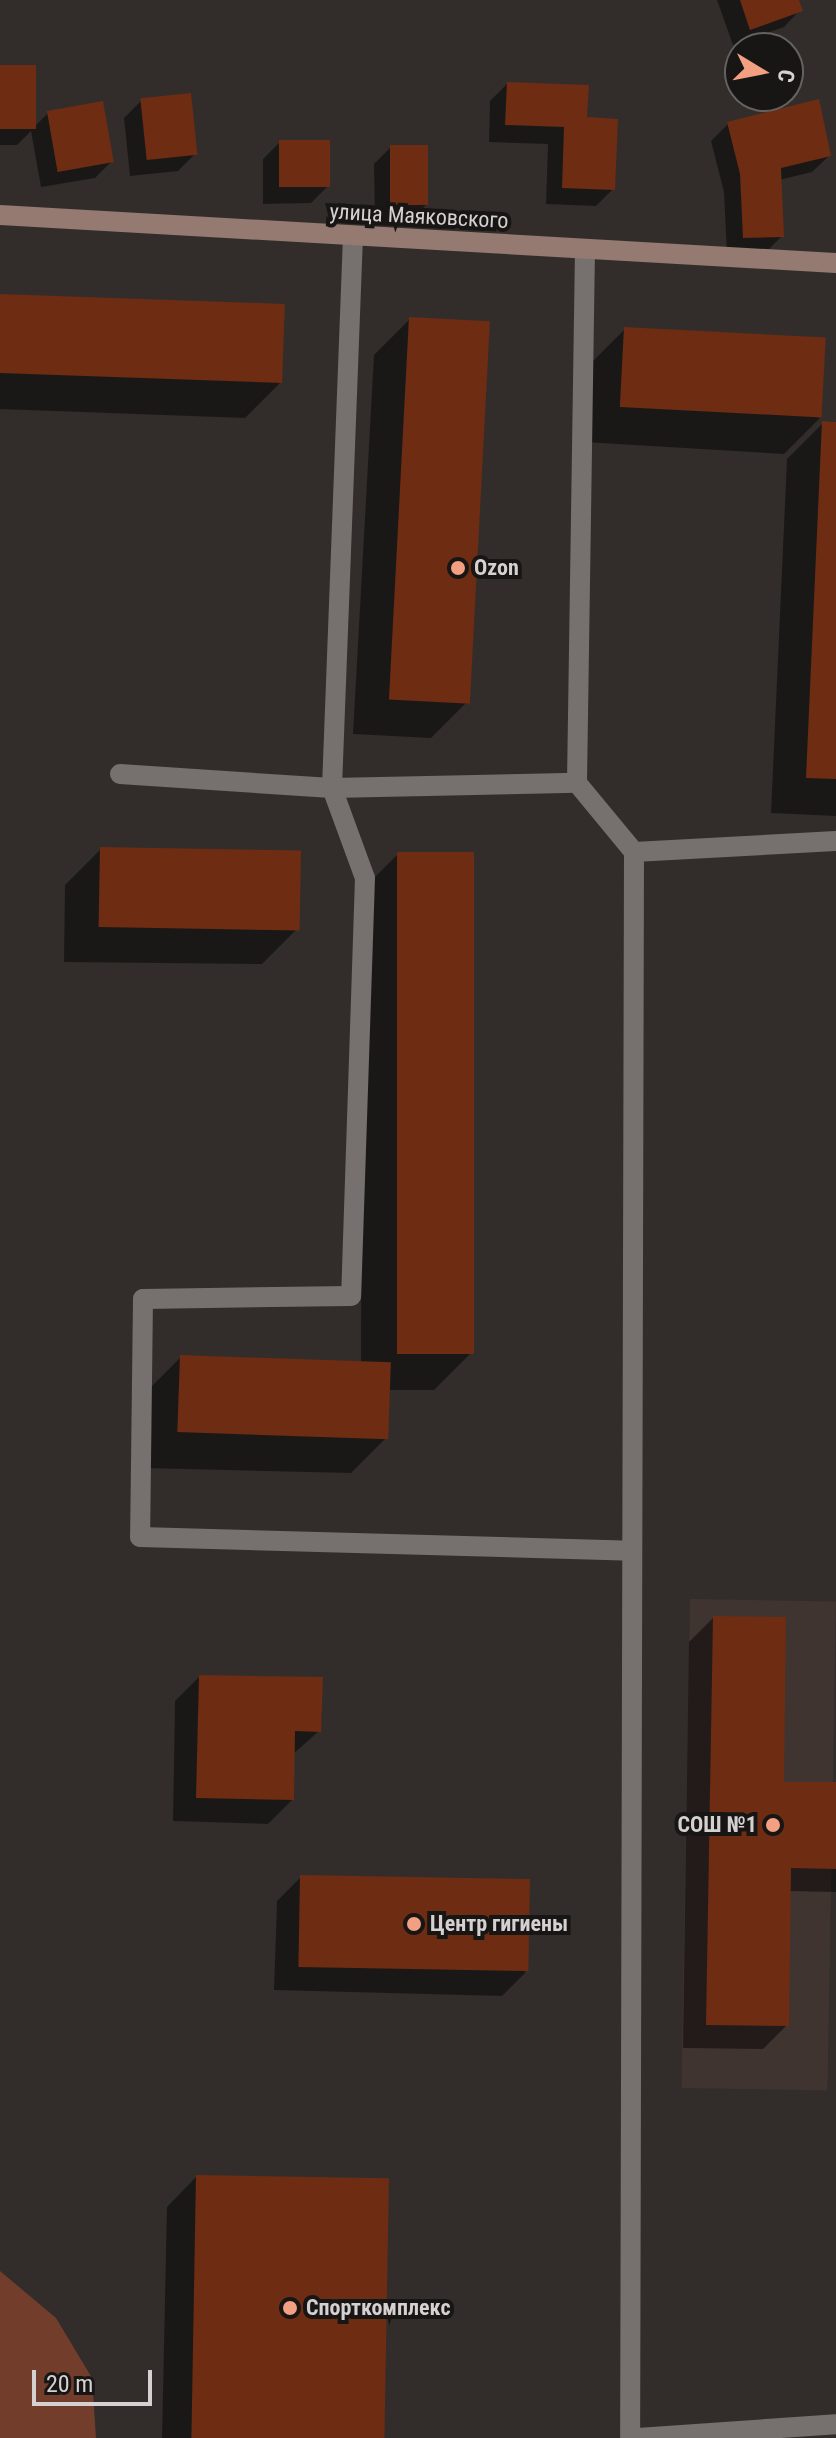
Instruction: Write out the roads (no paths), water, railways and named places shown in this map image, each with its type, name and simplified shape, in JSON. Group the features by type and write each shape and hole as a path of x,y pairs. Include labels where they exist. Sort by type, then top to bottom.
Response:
{"street":[{"name":"улица Маяковского","path":"0,215 836,263"}],"lane":[{"path":"353,236 332,788 365,878 351,1296 143,1299 140,1537 632,1551"},
{"path":"585,249 577,783 634,852 630,2438"},
{"path":"120,774 332,788 577,783"},
{"path":"634,852 836,841"},
{"path":"638,2438 836,2424"}],"place":[{"name":"Ozon","path":"458,568"},
{"name":"СОШ №1","path":"773,1825"},
{"name":"Центр гигиены","path":"414,1924"},
{"name":"Спорткомплекс","path":"290,2308"}]}
